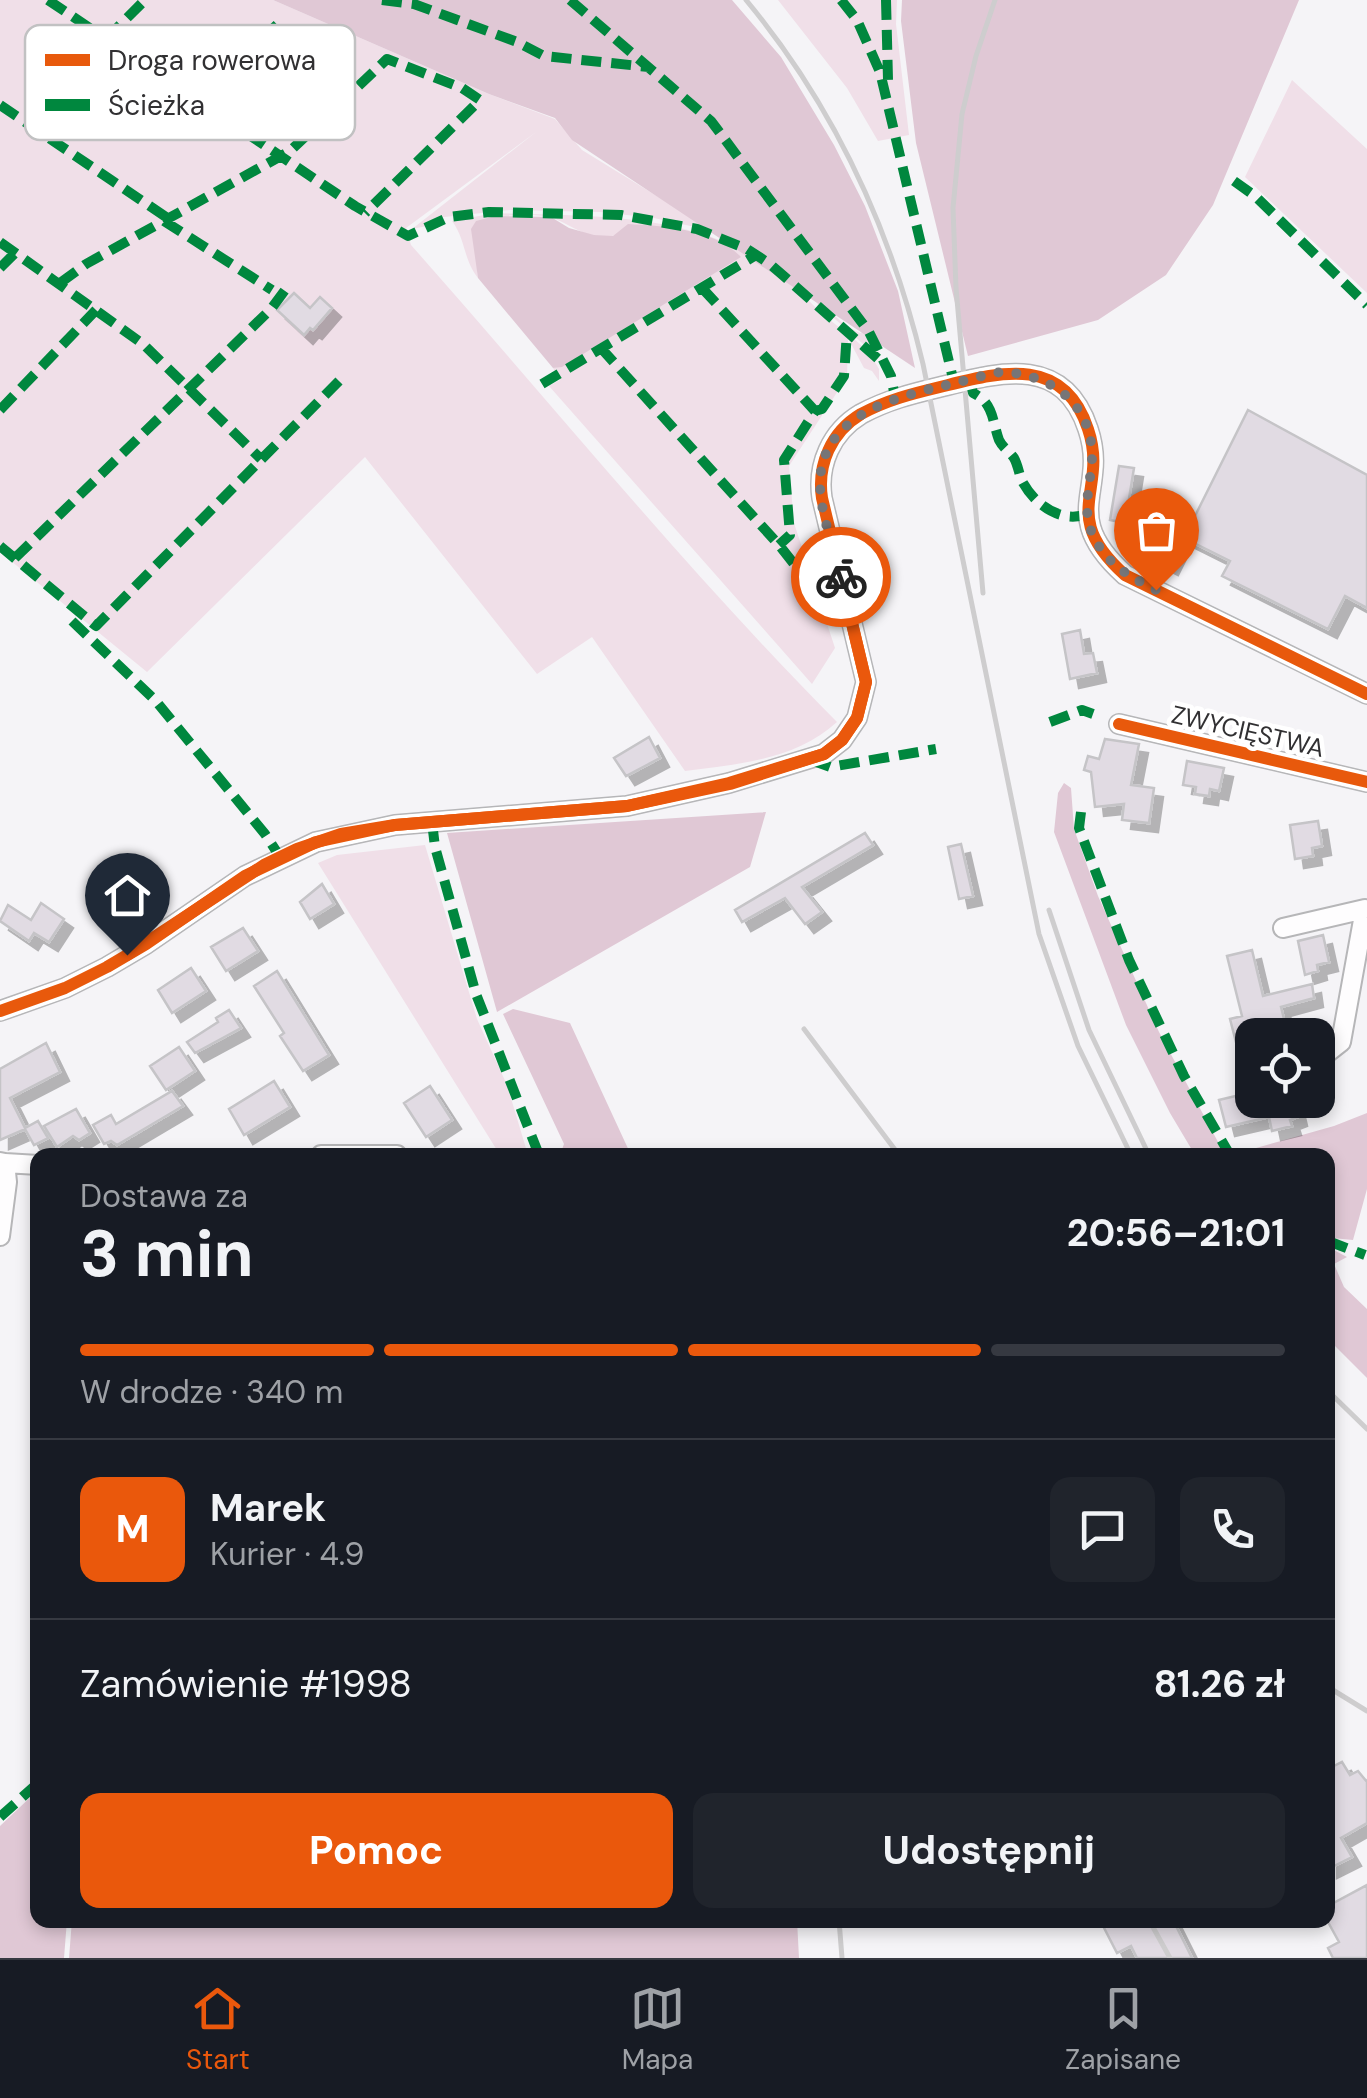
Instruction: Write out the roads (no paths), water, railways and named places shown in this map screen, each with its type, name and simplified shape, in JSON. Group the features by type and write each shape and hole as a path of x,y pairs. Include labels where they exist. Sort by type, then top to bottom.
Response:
{"street":[{"path":"0,1012 98,972 245,876 316,842 395,825 627,806 780,770 833,748 857,718 866,682 822,498 820,483 825,457 842,429 878,405 986,374 1035,376 1058,388 1075,404 1092,446 1086,514 1090,528 1109,560 1125,575 1367,694"},
{"name":"ZWYCIĘSTWA","path":"1119,724 1367,782"},
{"path":"1283,928 1366,909 1341,1042 1335,1047"},
{"path":"0,1236 6,1182 3,1162 30,1164"}],"railway":[{"path":"746,0 778,41 832,126 876,218 910,314 1039,934 1078,1046 1128,1148"},
{"path":"983,593 956,288 953,208 962,114 995,0"},
{"path":"1049,910 1089,1030 1146,1148"},
{"path":"804,1029 894,1148"},
{"path":"1335,1398 1367,1429"},
{"path":"1335,1691 1367,1711"},
{"path":"840,1928 842,1958"},
{"path":"1153,1928 1170,1958"}]}
